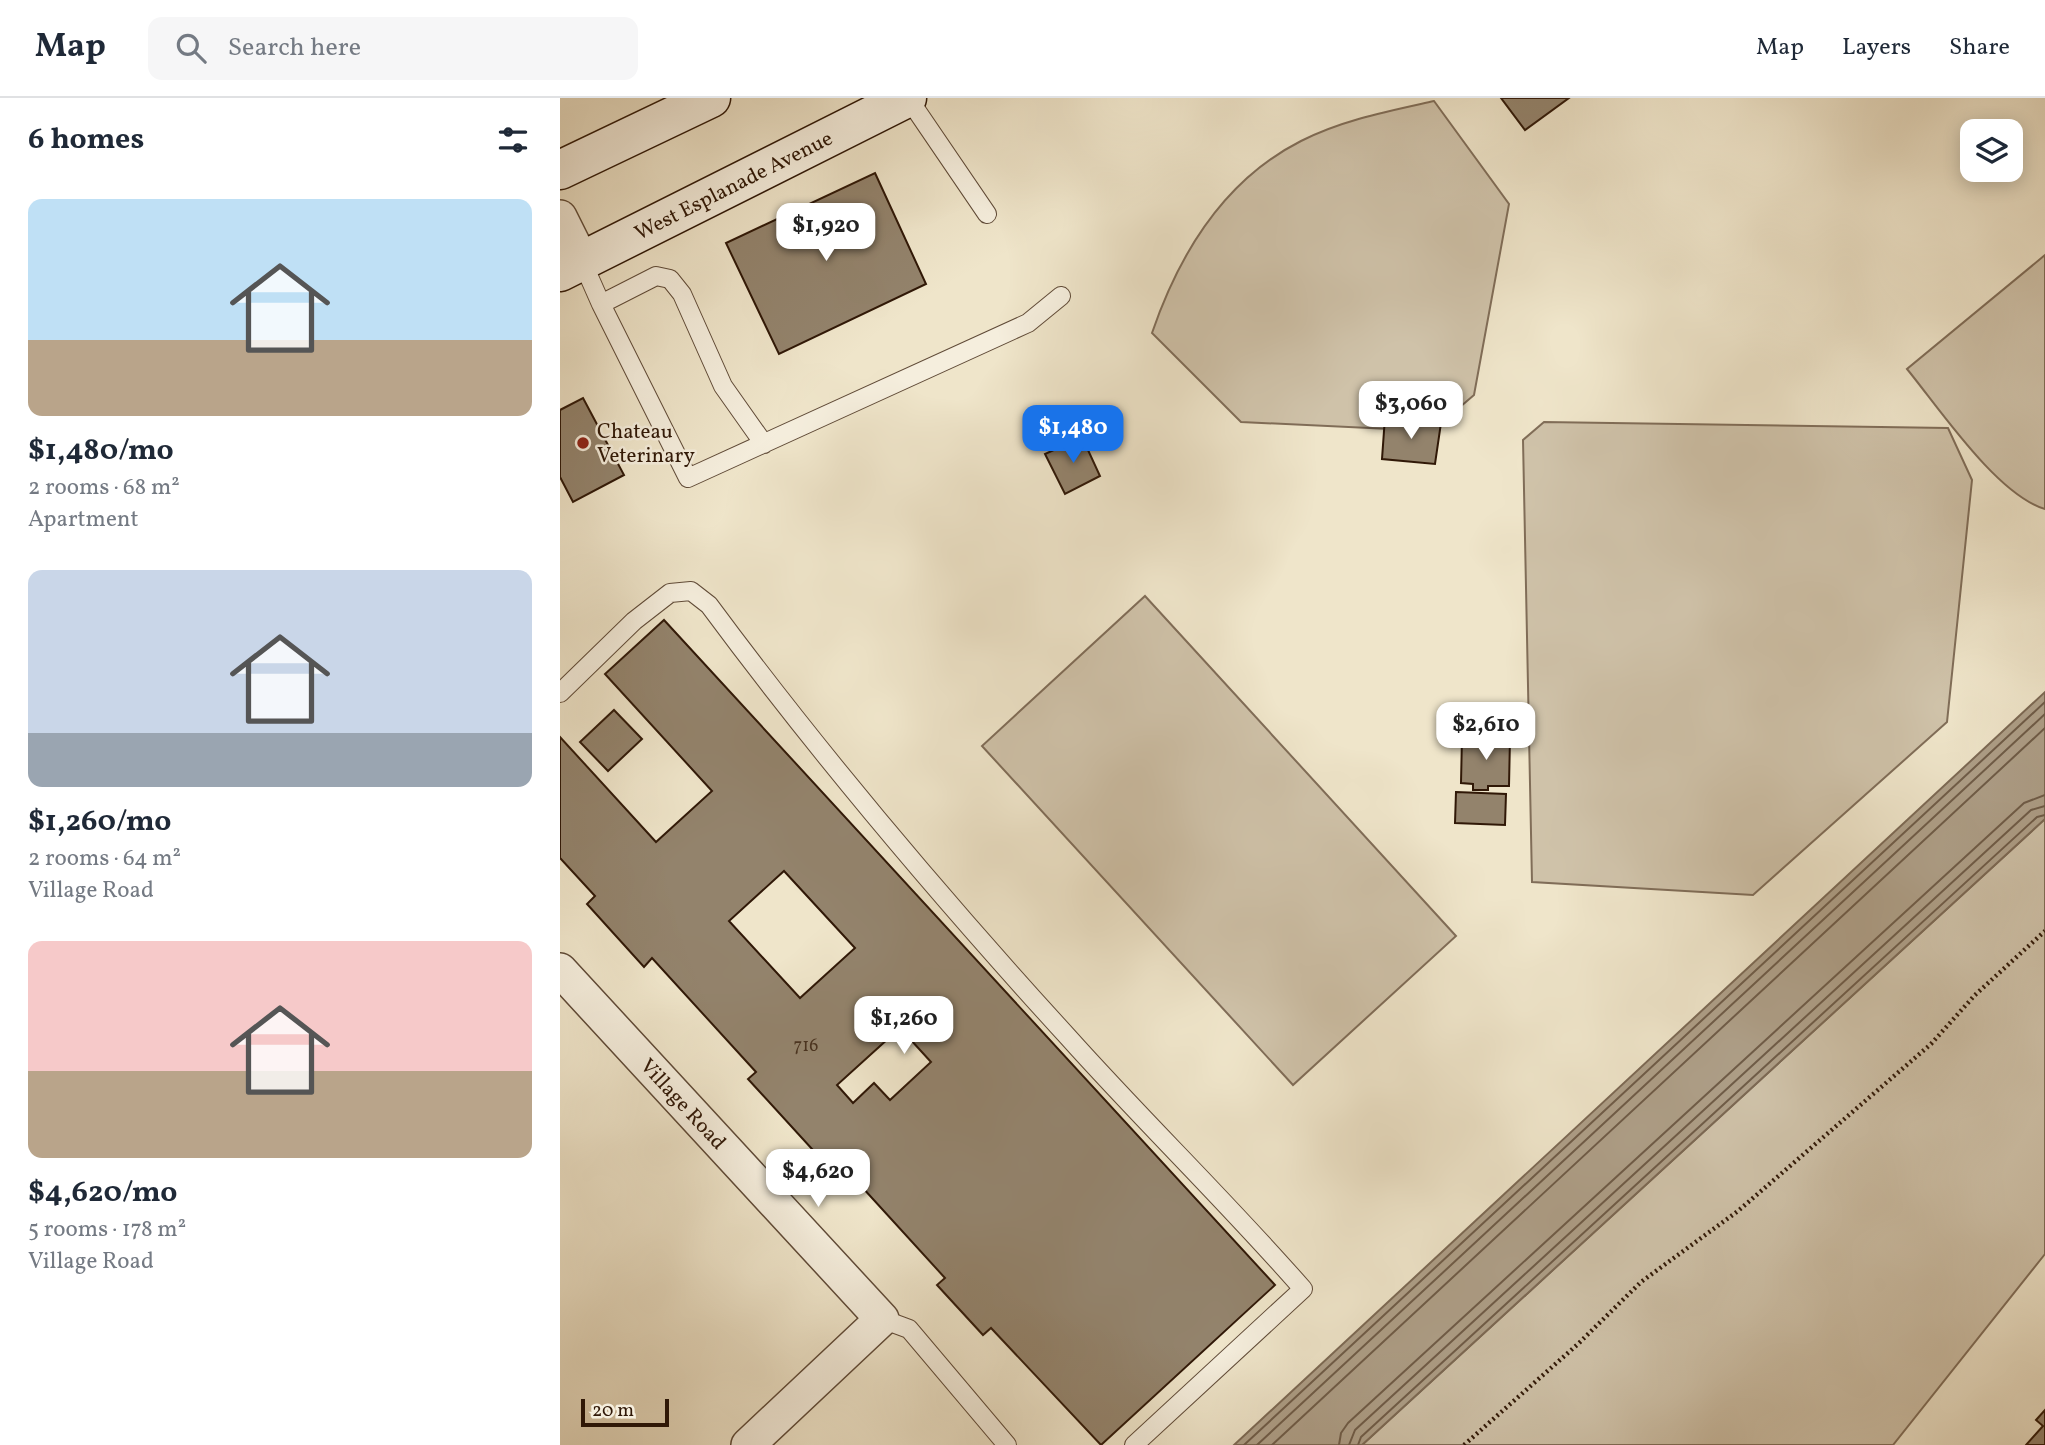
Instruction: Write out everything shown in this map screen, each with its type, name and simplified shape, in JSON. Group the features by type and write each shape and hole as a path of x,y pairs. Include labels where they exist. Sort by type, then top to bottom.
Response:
{"main road":[{"path":"560,170 711,98"},
{"name":"West Esplanade Avenue","path":"571,266 907,98"}],"street":[{"path":"560,217 571,266"},
{"name":"Village Road","path":"560,970 882,1320"},
{"path":"748,1445 882,1320"}],"lane":[{"path":"907,98 987,214"},
{"path":"571,266 601,304 688,478 1028,323 1061,296"},
{"path":"601,304 656,276 670,279 682,294 723,386 764,444"},
{"path":"560,693 634,621 670,593 691,591 709,605 809,735 963,920 1070,1040 1236,1213 1303,1289 1134,1445"},
{"path":"882,1320 909,1329 1007,1445"}],"path":[{"path":"1464,1445 1578,1344 1641,1282 1738,1212 1931,1044 1975,995 2045,931"}],"shaded area":[{"path":"1434,101 1509,204 1474,395 1432,431 1241,422 1152,333 1176,275 1191,248 1227,198 1249,176 1274,157 1333,127"},
{"path":"2045,255 2045,509 2027,501 1989,469 1907,369"},
{"path":"1544,422 1948,428 1972,480 1947,722 1753,895 1532,882 1523,440"},
{"path":"1145,596 1456,936 1293,1085 982,746"},
{"path":"2045,819 2045,1254 1893,1445 1362,1445"}],"water":[{"path":"2045,692 2045,819 1362,1445 1234,1445"}],"building":[{"path":"1501,98 1569,98 1525,130"},
{"path":"875,173 926,284 779,354 726,243"},
{"name":"Chateau Veterinary","path":"583,398 624,475 573,502 560,477 560,410"},
{"path":"1385,417 1441,423 1435,464 1382,459"},
{"path":"1082,437 1100,476 1065,494 1045,454"},
{"path":"664,620 1275,1285 1101,1445 991,1328 983,1335 937,1285 945,1278 841,1164 833,1172 748,1079 756,1072 652,958 644,967 587,904 595,896 560,858 560,737 656,842 712,791 605,674","holes":["784,871 855,948 800,998 729,921","900,1028 931,1062 890,1100 874,1083 853,1103 837,1085"]},
{"path":"614,710 642,739 608,771 580,742"},
{"path":"1462,737 1510,738 1509,786 1488,786 1488,790 1473,790 1473,784 1461,783"},
{"path":"1456,792 1506,794 1505,825 1455,823"},
{"path":"2045,1410 2045,1445 2026,1445 2043,1426 2036,1420"}],"place":[{"name":"Chateau Veterinary","path":"583,443"}]}
